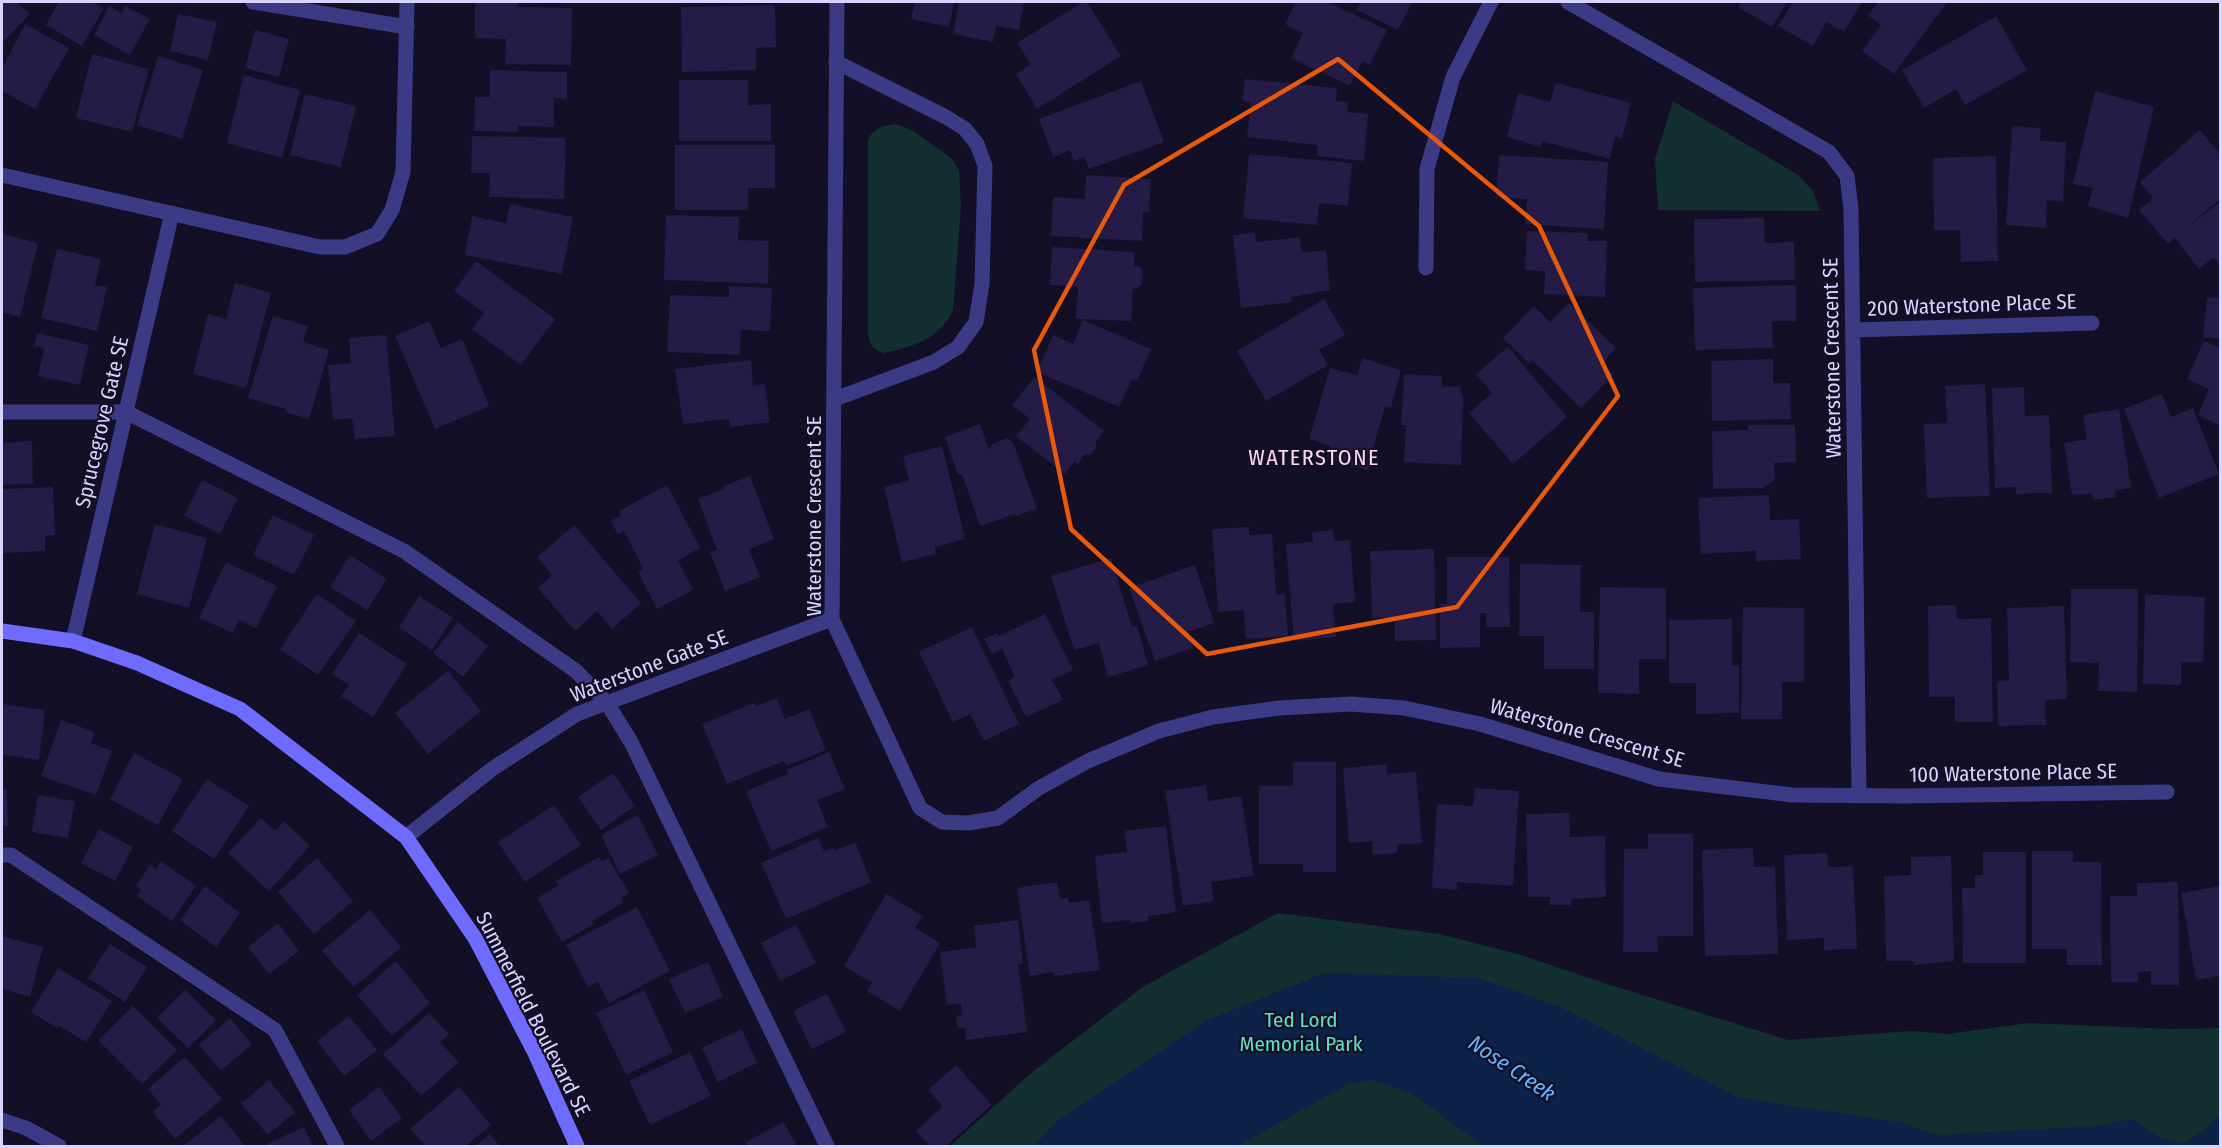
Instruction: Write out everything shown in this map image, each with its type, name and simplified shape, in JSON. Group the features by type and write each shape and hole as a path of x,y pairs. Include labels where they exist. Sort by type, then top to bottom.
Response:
{"street":[{"path":"253,2 406,27"},
{"path":"2,175 320,247 345,247 376,234 392,210 403,172 407,2"},
{"name":"Waterstone Crescent SE","path":"837,2 832,619 920,808 942,822 968,824 998,818 1039,788 1088,761 1159,731 1213,717 1268,710 1351,704 1404,708 1480,724 1659,778 1792,795 1859,796 1851,209 1847,176 1829,152 1568,2"},
{"path":"1426,268 1428,170 1453,77 1491,2"},
{"name":"Waterstone Crescent SE","path":"835,399 934,362 958,347 976,322 982,284 985,166 977,144 965,129 946,117 836,62"},
{"name":"Sprucegrove Gate SE","path":"73,641 172,213"},
{"name":"200 Waterstone Place SE","path":"1853,330 2092,323"},
{"path":"2,412 126,412 404,551 576,671 607,703 632,742 827,1146"},
{"name":"Waterstone Gate SE","path":"406,837 492,769 577,714 832,619"},
{"name":"Summerfield Boulevard SE","path":"2,631 73,641 137,663 240,709 406,837 475,938 534,1052 577,1146"},
{"name":"100 Waterstone Place SE","path":"1859,796 2168,792"},
{"path":"2,855 11,855 275,1030 337,1146"},
{"path":"2,1120 26,1128 59,1146"}],"highlighted area":[{"path":"1338,59 1539,226 1618,396 1457,607 1207,654 1071,529 1034,350 1124,185"}],"green space":[{"path":"1673,101 1798,175 1813,191 1820,211 1658,210 1655,159"},
{"path":"896,124 913,131 951,158 959,170 961,207 953,310 940,329 925,340 884,353 872,346 868,332 868,140 876,130"},
{"name":"Ted Lord Memorial Park","path":"1278,913 1440,934 1518,954 1788,1040 1911,1031 1947,1034 2029,1023 2172,1029 2220,1028 2220,1146 950,1146 1031,1073 1144,986"}],"water":[{"name":"Nose Creek","path":"1325,973 1478,978 1565,1009 1740,1098 1899,1122 1936,1135 2098,1126 2133,1119 2160,1138 2183,1144 2203,1131 2220,1114 2220,1146 1483,1146 1417,1097 1372,1080 1348,1084 1238,1146 1034,1146 1058,1120 1205,1021"}],"building":[{"path":"2,2 17,2 30,14 2,43"},
{"path":"59,2 92,2 104,8 82,46 46,25"},
{"path":"475,2 518,2 518,7 572,8 571,65 505,64 506,39 475,38"},
{"path":"915,2 954,2 949,27 911,19"},
{"path":"959,2 1024,2 1019,30 996,26 993,42 953,34"},
{"path":"1083,2 1087,2 1121,56 1037,109 1016,74 1031,64 1017,43"},
{"path":"1296,2 1327,2 1387,30 1370,65 1362,61 1350,86 1291,58 1303,33 1285,24"},
{"path":"1361,2 1412,2 1398,30 1357,10"},
{"path":"1741,2 1787,2 1772,27 1738,7"},
{"path":"1793,2 1862,2 1844,32 1826,22 1813,46 1778,26"},
{"path":"1878,2 1947,2 1894,74 1862,51 1881,25 1868,15"},
{"path":"775,5 776,47 756,48 756,70 682,72 681,7"},
{"path":"109,6 122,13 125,6 150,19 130,55 94,35"},
{"path":"178,14 217,22 208,60 170,51"},
{"path":"1996,16 2027,70 1965,105 1956,89 1924,108 1902,70"},
{"path":"25,24 69,48 35,109 2,91 2,68"},
{"path":"255,30 289,39 279,77 245,68"},
{"path":"92,54 149,69 132,132 76,118"},
{"path":"158,56 203,70 182,139 137,125"},
{"path":"490,70 567,72 567,99 554,98 554,127 518,126 518,132 474,131 475,97 490,97"},
{"path":"244,75 300,90 282,158 227,143"},
{"path":"1245,79 1337,88 1336,101 1348,102 1347,112 1368,114 1364,161 1317,156 1318,145 1247,137 1251,102 1242,101"},
{"path":"679,80 748,80 748,105 771,104 771,141 679,141"},
{"path":"1141,81 1164,142 1089,169 1084,157 1074,161 1070,150 1053,157 1039,119"},
{"path":"1556,83 1631,103 1622,138 1615,137 1610,159 1542,141 1541,147 1507,137 1518,93 1550,102"},
{"path":"2095,91 2154,107 2128,218 2088,206 2093,188 2073,184"},
{"path":"305,94 356,106 341,167 290,155"},
{"path":"2012,126 2041,128 2040,141 2066,142 2063,202 2047,200 2046,228 2006,225"},
{"path":"2200,130 2220,154 2220,199 2189,226 2220,202 2220,266 2214,257 2199,269 2175,238 2168,244 2139,210 2153,198 2140,182"},
{"path":"472,136 566,138 564,199 489,197 490,173 471,173"},
{"path":"675,145 775,145 775,188 748,188 748,210 675,210"},
{"path":"1249,154 1352,163 1348,206 1319,203 1317,225 1243,218"},
{"path":"1499,155 1608,162 1604,229 1525,224 1527,199 1496,197"},
{"path":"1996,156 1998,261 1961,262 1960,230 1934,230 1933,158"},
{"path":"1086,175 1151,179 1149,212 1143,212 1142,241 1051,236 1053,197 1085,199"},
{"path":"510,204 573,217 562,274 465,255 472,216 506,223"},
{"path":"666,215 739,217 738,240 769,241 768,284 664,280"},
{"path":"1764,218 1765,243 1794,242 1795,280 1695,282 1694,219"},
{"path":"1527,231 1588,233 1587,241 1607,241 1605,297 1544,294 1545,271 1525,270"},
{"path":"1255,233 1256,242 1300,237 1302,253 1326,250 1330,290 1291,297 1292,302 1241,308 1233,235"},
{"path":"2,234 38,243 20,317 2,312"},
{"path":"1052,247 1134,252 1134,266 1139,266 1143,271 1142,284 1133,289 1131,321 1076,319 1078,287 1050,285"},
{"path":"57,249 101,259 95,285 107,287 97,331 41,318"},
{"path":"476,261 555,319 521,365 472,329 484,313 454,291"},
{"path":"235,283 271,293 246,388 193,374 208,314 226,319"},
{"path":"1796,285 1796,321 1772,321 1773,348 1695,350 1693,288"},
{"path":"729,286 772,288 770,331 741,330 740,355 667,352 670,295 729,297"},
{"path":"2207,297 2220,298 2220,339 2203,337"},
{"path":"1324,299 1345,335 1319,350 1328,365 1266,401 1237,351"},
{"path":"1569,303 1616,348 1602,363 1614,374 1581,408 1532,360 1529,363 1503,338 1534,306 1550,322"},
{"path":"273,316 308,326 303,342 329,350 309,419 285,412 286,409 248,398"},
{"path":"1083,320 1151,349 1137,381 1132,379 1119,407 1037,372 1053,335 1073,344"},
{"path":"429,321 441,348 462,339 489,406 435,429 395,336"},
{"path":"37,333 89,345 80,385 38,376 44,348 34,346"},
{"path":"386,335 395,436 355,439 352,418 333,420 328,365 351,363 349,338"},
{"path":"2204,341 2220,348 2220,426 2198,415 2209,389 2187,379"},
{"path":"1508,347 1567,417 1513,464 1469,413 1492,393 1476,374"},
{"path":"1362,358 1401,370 1391,408 1385,406 1367,470 1327,458 1331,446 1309,439 1330,368 1357,375"},
{"path":"1773,359 1773,383 1790,383 1791,419 1712,421 1711,361"},
{"path":"751,360 753,386 765,384 770,422 730,427 729,419 683,424 675,369"},
{"path":"1404,374 1442,376 1442,386 1460,387 1463,400 1461,465 1404,462 1406,425 1401,425"},
{"path":"1035,377 1104,431 1096,441 1096,448 1091,455 1084,455 1078,464 1075,461 1065,474 1016,436 1030,419 1012,405"},
{"path":"1985,384 1990,496 1927,498 1924,424 1947,423 1945,386"},
{"path":"2024,387 2025,416 2049,415 2052,493 2016,494 2016,487 1995,488 1992,388"},
{"path":"2162,394 2171,417 2193,408 2219,474 2159,498 2124,409"},
{"path":"2119,409 2131,488 2114,491 2116,497 2093,500 2092,493 2072,495 2064,443 2087,439 2083,415"},
{"path":"980,424 989,450 992,444 1006,438 1013,442 1037,509 980,526 962,474 958,475 945,437"},
{"path":"1748,425 1795,425 1796,462 1774,463 1775,480 1762,488 1713,489 1712,431 1748,430"},
{"path":"32,441 33,484 2,485 2,443"},
{"path":"942,446 965,539 935,547 936,554 902,562 884,487 909,480 903,456"},
{"path":"750,476 774,539 749,549 760,577 725,591 710,552 717,550 698,499"},
{"path":"202,480 238,498 220,534 184,516"},
{"path":"667,485 700,548 678,561 693,590 657,609 638,572 643,568 624,531 618,535 611,521 621,515 619,511"},
{"path":"53,487 55,535 45,536 45,551 2,553 2,489"},
{"path":"1769,495 1770,520 1799,519 1801,559 1756,561 1756,551 1701,554 1698,498"},
{"path":"273,515 314,535 294,575 253,555"},
{"path":"155,524 207,538 189,608 137,594"},
{"path":"574,525 641,603 612,629 597,611 575,631 538,588 552,575 537,557"},
{"path":"1249,527 1249,535 1272,534 1276,595 1285,594 1288,636 1246,639 1244,610 1218,612 1212,529"},
{"path":"1333,530 1334,541 1350,540 1355,602 1333,604 1336,637 1294,641 1286,544 1313,542 1312,532"},
{"path":"1434,549 1436,640 1395,641 1395,617 1372,618 1370,551"},
{"path":"350,555 387,579 367,610 330,587"},
{"path":"1447,557 1509,557 1510,627 1486,627 1486,613 1480,613 1480,647 1440,648 1440,604 1447,604"},
{"path":"1111,558 1132,627 1137,626 1148,665 1108,677 1099,643 1074,650 1051,576"},
{"path":"226,562 277,586 256,628 239,620 233,633 199,618"},
{"path":"1520,564 1581,565 1580,612 1594,612 1594,669 1544,669 1544,636 1519,636"},
{"path":"1195,565 1214,623 1188,632 1193,648 1155,661 1129,588"},
{"path":"1600,587 1666,588 1666,659 1639,659 1639,694 1598,693"},
{"path":"2071,589 2138,589 2137,692 2098,691 2099,663 2070,662"},
{"path":"317,594 356,621 318,675 280,649"},
{"path":"2145,594 2205,597 2203,662 2181,662 2181,685 2143,684"},
{"path":"419,596 453,618 432,650 399,627"},
{"path":"1956,605 1957,619 1991,618 1993,722 1955,722 1955,697 1929,697 1928,606"},
{"path":"2064,606 2067,699 2045,700 2046,725 1998,726 1997,681 2009,680 2007,608"},
{"path":"1743,607 1804,608 1804,682 1782,682 1782,719 1741,719"},
{"path":"1045,614 1073,670 1052,680 1063,700 1026,717 1008,681 1015,677 1002,649 992,654 984,639 997,633 999,636"},
{"path":"1732,619 1732,665 1739,665 1739,713 1696,714 1696,683 1669,683 1669,620"},
{"path":"458,622 488,646 463,677 433,653"},
{"path":"972,627 1019,724 984,741 970,714 953,722 919,652"},
{"path":"359,633 407,664 373,717 341,696 349,685 332,674"},
{"path":"448,671 481,711 428,754 395,713"},
{"path":"777,698 785,719 809,709 826,750 786,766 784,761 727,784 702,724 754,703 756,706"},
{"path":"2,704 45,710 39,760 2,755"},
{"path":"61,720 95,732 91,743 112,751 96,795 41,776"},
{"path":"829,752 845,789 817,800 828,827 771,851 746,791 788,774 786,770"},
{"path":"134,753 183,779 158,825 110,799"},
{"path":"1293,762 1336,762 1336,872 1303,872 1303,864 1259,864 1259,786 1293,786"},
{"path":"1387,764 1387,774 1416,772 1422,843 1397,845 1397,853 1373,855 1372,841 1349,843 1343,768"},
{"path":"613,773 635,806 601,830 578,797"},
{"path":"207,779 249,806 214,859 172,831"},
{"path":"1206,785 1208,801 1241,796 1254,876 1211,882 1214,901 1183,906 1165,791"},
{"path":"1475,788 1519,791 1513,886 1457,882 1457,890 1432,888 1437,804 1473,806"},
{"path":"2,789 7,789 8,826 2,826"},
{"path":"38,795 75,801 68,838 32,832"},
{"path":"554,805 581,845 525,882 498,842"},
{"path":"1569,813 1570,837 1605,836 1606,897 1571,899 1571,905 1550,905 1550,897 1528,897 1526,814"},
{"path":"638,815 658,855 620,874 601,835"},
{"path":"261,818 275,831 284,821 310,846 269,891 228,853"},
{"path":"1166,826 1176,912 1148,916 1148,921 1102,923 1095,856 1127,852 1125,831"},
{"path":"99,829 133,847 115,881 81,863"},
{"path":"1648,834 1693,834 1693,936 1657,936 1658,952 1623,952 1624,849 1648,849"},
{"path":"818,838 824,851 833,848 834,851 855,842 871,882 786,919 761,863"},
{"path":"1753,848 1754,867 1775,866 1778,954 1705,956 1702,850"},
{"path":"2032,851 2073,851 2073,862 2101,862 2102,965 2067,965 2067,949 2032,949"},
{"path":"1983,852 2026,852 2026,963 1963,963 1962,888 1975,888 1975,875 1983,875"},
{"path":"1827,853 1828,867 1853,866 1857,949 1824,950 1824,938 1787,940 1784,855"},
{"path":"1951,856 1954,961 1914,965 1914,961 1886,961 1884,876 1911,875 1911,857"},
{"path":"599,857 602,861 608,858 629,893 621,898 623,903 592,921 594,924 562,942 537,898 559,885 556,881"},
{"path":"317,858 353,901 314,934 278,892"},
{"path":"161,861 196,886 172,921 137,896 141,890 136,886 150,865 156,869"},
{"path":"1057,882 1060,899 1068,898 1069,903 1089,900 1100,970 1054,976 1053,972 1030,976 1017,888"},
{"path":"2178,882 2179,985 2151,985 2151,971 2138,972 2138,982 2111,982 2110,896 2137,896 2137,883"},
{"path":"205,886 240,913 216,947 180,920"},
{"path":"2220,886 2220,976 2196,980 2181,893"},
{"path":"886,894 923,916 915,928 940,943 900,1011 867,991 872,983 844,966"},
{"path":"637,907 670,971 609,1003 598,982 588,987 566,945"},
{"path":"370,910 401,947 354,987 322,951"},
{"path":"1018,920 1023,964 1018,964 1027,1032 966,1040 965,1028 958,1029 956,1016 962,1015 961,1004 947,1005 940,952 976,947 974,926"},
{"path":"278,923 299,951 269,974 248,947"},
{"path":"796,925 816,963 780,981 761,943"},
{"path":"2,936 43,947 30,997 2,989"},
{"path":"110,944 147,967 125,1002 88,978"},
{"path":"396,961 430,1003 392,1036 357,995"},
{"path":"708,962 723,997 685,1013 669,979"},
{"path":"58,968 112,1001 86,1042 31,1012"},
{"path":"185,990 216,1020 188,1048 157,1018"},
{"path":"644,990 673,1052 626,1075 596,1013"},
{"path":"827,994 846,1032 812,1049 793,1011"},
{"path":"133,1006 177,1050 142,1084 98,1040"},
{"path":"429,1013 449,1034 440,1042 459,1062 421,1096 383,1054"},
{"path":"349,1016 377,1050 344,1076 317,1041"},
{"path":"230,1018 252,1044 221,1071 199,1045"},
{"path":"742,1029 757,1063 718,1082 702,1048"},
{"path":"690,1052 711,1096 650,1125 629,1081"},
{"path":"185,1057 222,1099 175,1139 153,1112 161,1105 148,1089"},
{"path":"956,1065 992,1105 946,1146 930,1146 916,1131 943,1106 928,1090"},
{"path":"269,1080 295,1112 268,1135 241,1104"},
{"path":"379,1087 402,1118 371,1141 349,1110"},
{"path":"459,1087 491,1125 466,1146 426,1146 410,1129"},
{"path":"221,1116 245,1146 183,1146"},
{"path":"784,1122 797,1146 748,1146 746,1142"},
{"path":"304,1127 313,1146 267,1146 267,1144"},
{"path":"489,1134 500,1146 475,1146"}],"district":[{"name":"WATERSTONE","path":"1314,457"}]}
